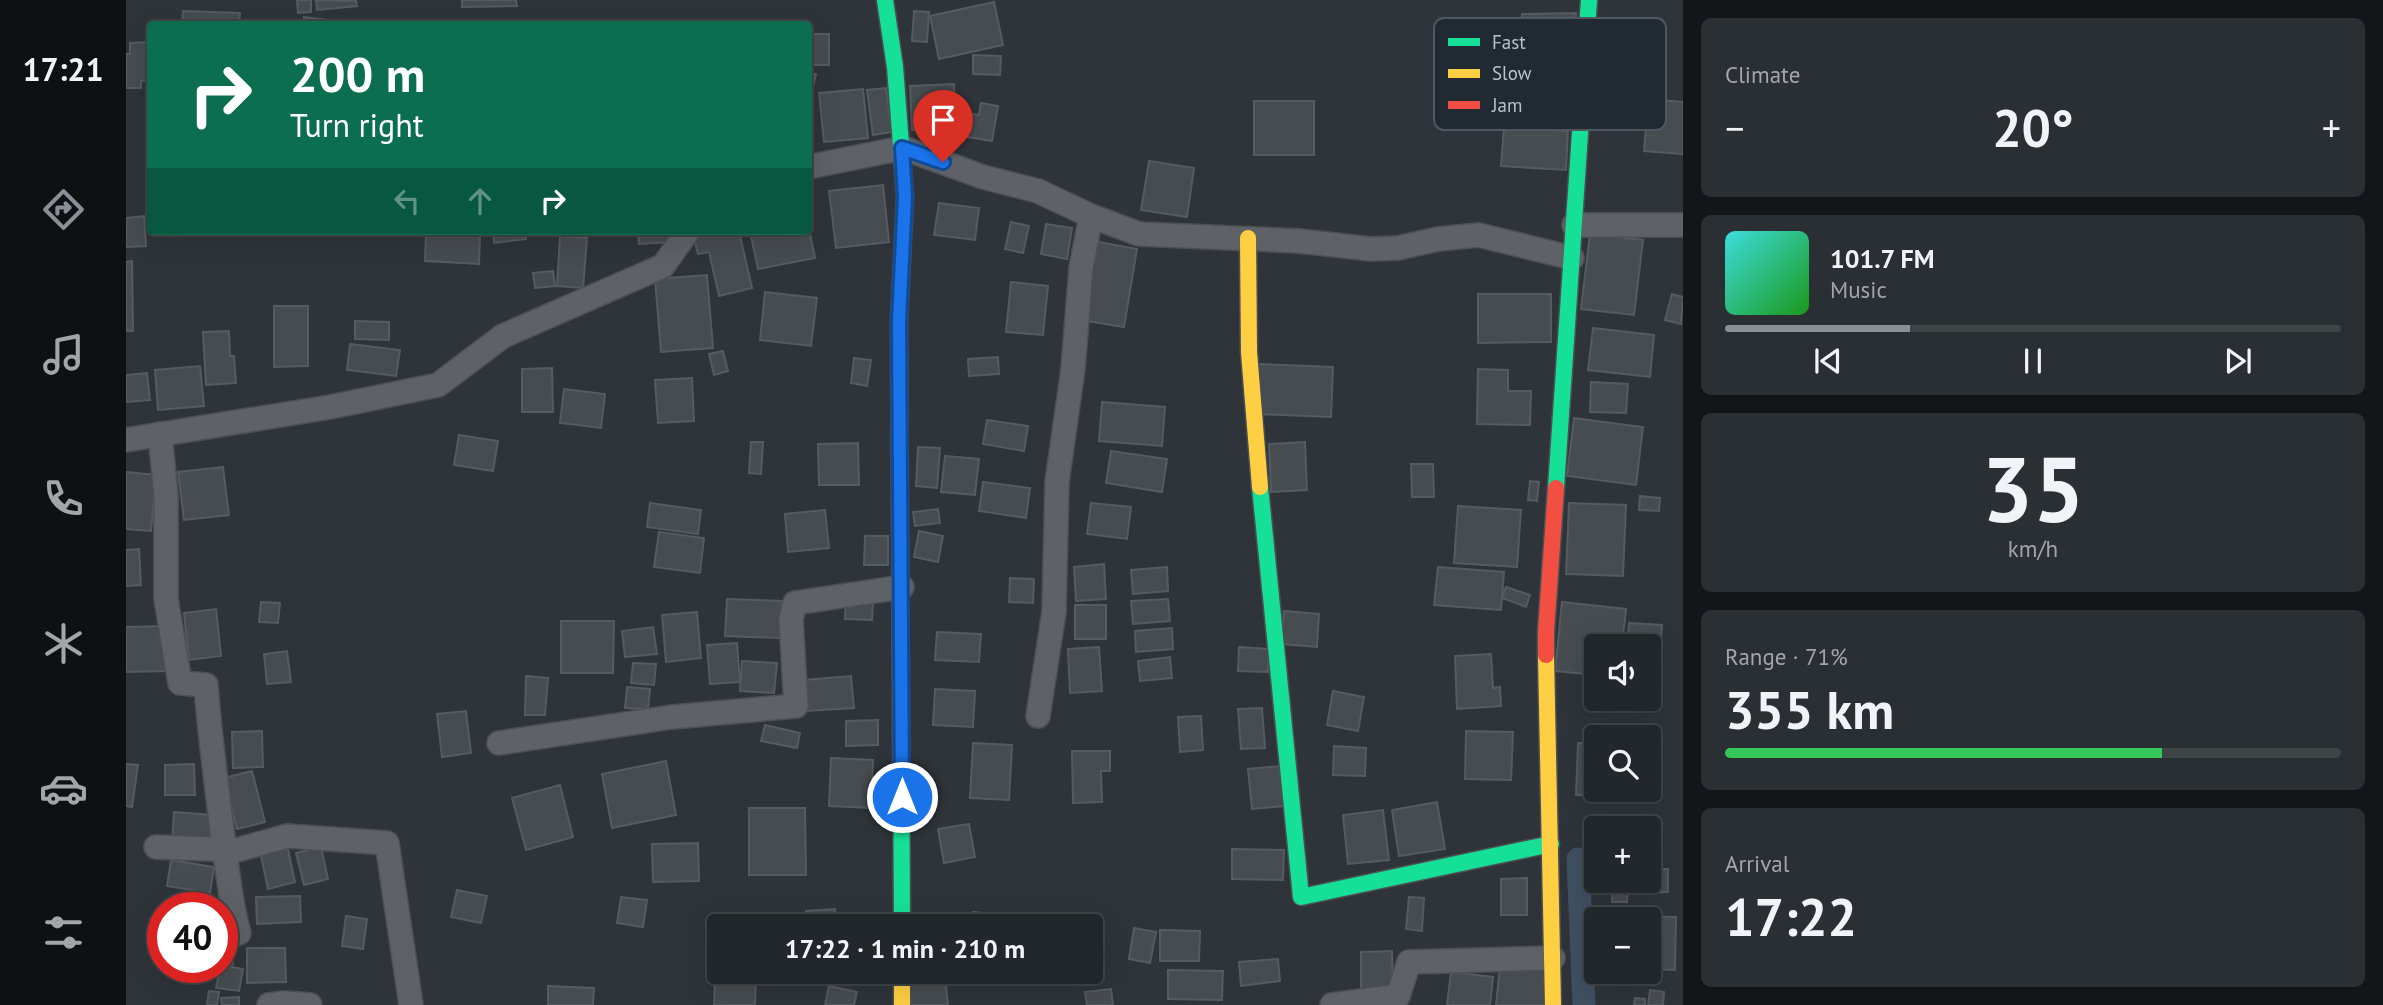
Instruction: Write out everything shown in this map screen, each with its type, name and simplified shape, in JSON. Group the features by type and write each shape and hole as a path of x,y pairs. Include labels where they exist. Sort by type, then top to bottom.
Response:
{"street":[{"path":"885,0 895,66 905,197 899,321 902,914"},
{"path":"1588,18 1589,0"},
{"path":"1553,1005 1546,631 1580,130"},
{"path":"812,166 902,148 983,177 1038,191 1091,216 1139,234 1299,240 1371,249 1398,248 1438,239 1479,235 1572,258"},
{"path":"1038,716 1054,612 1057,482 1073,369 1081,268 1091,216"},
{"path":"1574,225 1683,225"},
{"path":"126,440 330,407 438,385 503,336 663,266 685,235"},
{"path":"1248,238 1246,281 1250,377 1287,781 1301,897 1551,844"},
{"path":"160,434 166,496 166,599 180,683 206,685 211,754 232,909 239,933"},
{"path":"499,743 672,717 796,706 791,619 794,603 902,587"},
{"path":"156,848 237,850 287,836 387,843 411,1005"},
{"path":"1332,1005 1398,996 1409,962 1553,958"},
{"path":"902,984 902,1005"},
{"path":"270,1005 310,1005"}],"building":[{"path":"297,0 311,0 311,12 298,13"},
{"path":"316,0 356,1 357,6 317,10"},
{"path":"462,0 516,0 517,6 462,7"},
{"path":"994,2 1003,45 939,59 930,16"},
{"path":"183,11 240,13 239,21 182,21"},
{"path":"914,11 929,12 927,42 912,41"},
{"path":"1576,13 1576,18 1522,18 1522,14"},
{"path":"304,17 335,21 304,21"},
{"path":"812,34 829,34 829,65 812,65"},
{"path":"147,42 147,80 141,81 141,88 126,88 126,54 130,54 130,43"},
{"path":"973,55 1001,56 1000,75 973,74"},
{"path":"812,74 816,74 812,90"},
{"path":"954,84 956,128 912,130 910,86"},
{"path":"886,88 892,132 873,135 867,90"},
{"path":"863,89 868,138 824,142 819,93"},
{"path":"1254,101 1314,101 1314,155 1254,155"},
{"path":"1666,101 1683,102 1683,154 1644,151 1646,130 1666,130"},
{"path":"981,103 998,106 992,141 955,135 959,112 979,115"},
{"path":"1504,130 1568,131 1566,170 1501,166"},
{"path":"1149,161 1194,168 1187,217 1141,210"},
{"path":"883,185 889,242 836,248 829,191"},
{"path":"939,203 979,208 975,240 934,235"},
{"path":"144,216 146,246 126,247 126,218"},
{"path":"1011,222 1029,226 1023,253 1005,249"},
{"path":"1046,224 1072,228 1067,259 1041,254"},
{"path":"1590,234 1643,240 1634,315 1581,309"},
{"path":"426,235 480,235 479,264 425,261"},
{"path":"493,235 526,235 526,239 494,243"},
{"path":"638,235 671,235 671,242 639,244"},
{"path":"693,235 740,235 752,288 719,296 709,252 698,254"},
{"path":"751,235 810,235 815,258 758,269"},
{"path":"560,236 587,238 583,288 557,286"},
{"path":"1093,241 1137,249 1124,327 1080,320"},
{"path":"132,261 133,331 126,331 126,262"},
{"path":"553,271 555,286 535,288 533,273"},
{"path":"707,275 713,348 661,352 655,279"},
{"path":"1011,282 1048,286 1043,335 1006,332"},
{"path":"765,292 817,298 811,346 760,340"},
{"path":"1478,294 1551,294 1551,342 1478,343"},
{"path":"1672,294 1683,297 1681,324 1665,320"},
{"path":"274,306 308,306 308,366 274,367"},
{"path":"355,321 389,322 389,340 355,339"},
{"path":"1593,328 1654,335 1650,377 1588,370"},
{"path":"229,331 230,356 234,356 236,383 206,385 203,332"},
{"path":"350,344 400,350 396,376 347,370"},
{"path":"723,351 728,371 714,375 709,354"},
{"path":"998,357 999,374 969,376 968,359"},
{"path":"854,358 871,360 867,386 851,383"},
{"path":"1257,364 1333,367 1331,417 1255,414"},
{"path":"200,366 204,406 158,410 155,370"},
{"path":"552,368 553,412 522,412 522,369"},
{"path":"1478,369 1508,370 1508,391 1531,391 1530,425 1477,424"},
{"path":"147,373 150,400 126,402 126,375"},
{"path":"692,378 694,421 658,423 655,380"},
{"path":"1591,382 1628,384 1626,413 1590,412"},
{"path":"564,389 605,394 601,428 560,423"},
{"path":"1102,402 1165,407 1162,446 1099,441"},
{"path":"1574,418 1643,427 1636,485 1567,476"},
{"path":"987,420 1028,426 1024,451 983,444"},
{"path":"459,435 498,441 493,471 454,465"},
{"path":"751,442 763,442 761,474 749,473"},
{"path":"1305,442 1307,490 1271,492 1269,444"},
{"path":"858,443 859,485 819,485 818,444"},
{"path":"918,447 940,448 937,488 916,486"},
{"path":"1111,451 1167,459 1162,492 1106,483"},
{"path":"945,456 979,459 975,495 941,492"},
{"path":"1411,464 1433,464 1434,497 1412,497"},
{"path":"223,467 229,515 184,520 178,472"},
{"path":"126,472 156,475 151,531 126,529"},
{"path":"1530,481 1539,482 1537,501 1528,500"},
{"path":"983,482 1030,488 1026,518 979,511"},
{"path":"1640,496 1660,498 1659,511 1639,510"},
{"path":"650,503 701,510 698,534 647,527"},
{"path":"1091,503 1131,507 1127,539 1087,534"},
{"path":"1569,503 1626,505 1623,576 1566,574"},
{"path":"1458,506 1521,510 1517,567 1454,563"},
{"path":"938,509 940,523 915,526 913,512"},
{"path":"825,510 829,548 788,552 785,514"},
{"path":"919,531 943,536 938,562 914,557"},
{"path":"659,532 704,538 700,573 654,567"},
{"path":"865,536 888,536 888,565 864,565"},
{"path":"139,549 141,585 126,586 126,550"},
{"path":"1104,564 1106,599 1076,601 1074,567"},
{"path":"1167,567 1168,591 1133,594 1131,570"},
{"path":"1438,567 1504,572 1501,610 1434,605"},
{"path":"1010,578 1034,579 1033,603 1009,602"},
{"path":"1506,587 1530,595 1526,607 1502,598"},
{"path":"846,598 873,599 872,620 845,619"},
{"path":"727,599 782,601 780,638 725,636"},
{"path":"1168,599 1170,621 1133,624 1131,601"},
{"path":"261,602 280,603 278,623 259,622"},
{"path":"1562,602 1626,609 1623,634 1584,634 1584,674 1555,671"},
{"path":"1075,605 1106,605 1106,639 1075,639"},
{"path":"216,609 221,656 189,660 184,613"},
{"path":"1284,611 1319,614 1317,647 1281,644"},
{"path":"697,612 701,658 666,662 662,615"},
{"path":"561,621 614,621 613,673 561,673"},
{"path":"1629,623 1662,625 1661,639 1661,634 1628,634"},
{"path":"164,626 165,671 126,672 126,627"},
{"path":"653,627 657,654 625,657 622,631"},
{"path":"1172,628 1173,649 1136,652 1135,631"},
{"path":"937,632 981,634 979,662 935,660"},
{"path":"737,643 740,682 710,684 707,645"},
{"path":"1099,647 1102,691 1070,693 1068,649"},
{"path":"1239,647 1269,649 1268,672 1238,671"},
{"path":"287,651 291,682 267,684 264,654"},
{"path":"1491,654 1493,688 1500,687 1501,706 1457,709 1455,656"},
{"path":"1170,657 1172,678 1140,681 1138,661"},
{"path":"742,661 777,663 774,693 740,691"},
{"path":"633,663 656,664 654,685 631,683"},
{"path":"526,676 548,678 545,715 525,715"},
{"path":"851,676 854,708 806,711 804,680"},
{"path":"627,687 650,689 648,709 625,708"},
{"path":"935,689 975,691 973,727 933,725"},
{"path":"1333,691 1364,697 1358,731 1327,725"},
{"path":"1262,708 1265,748 1241,749 1238,709"},
{"path":"466,711 471,753 442,757 437,714"},
{"path":"1201,716 1203,750 1180,752 1178,717"},
{"path":"878,720 878,745 846,746 846,721"},
{"path":"765,725 800,733 797,748 761,741"},
{"path":"262,731 263,767 233,768 232,732"},
{"path":"1466,731 1513,732 1511,780 1465,779"},
{"path":"973,743 1012,745 1009,800 970,798"},
{"path":"1578,743 1584,743 1584,795 1576,795"},
{"path":"1334,746 1366,748 1365,776 1333,775"},
{"path":"1072,751 1110,751 1110,771 1101,771 1102,802 1073,803"},
{"path":"831,758 873,760 871,808 829,806"},
{"path":"666,761 676,815 612,828 602,774"},
{"path":"126,764 138,765 132,807 126,806"},
{"path":"194,764 195,795 165,795 165,765"},
{"path":"1281,766 1285,806 1252,809 1248,769"},
{"path":"252,771 265,822 237,829 224,778"},
{"path":"560,785 573,837 526,850 512,798"},
{"path":"1437,802 1445,849 1399,856 1392,810"},
{"path":"749,808 805,808 806,875 749,875"},
{"path":"1383,810 1389,860 1348,864 1343,815"},
{"path":"174,812 212,815 210,846 172,844"},
{"path":"969,824 975,857 944,863 938,829"},
{"path":"698,843 699,881 653,882 652,844"},
{"path":"287,845 295,882 268,889 260,851"},
{"path":"321,847 328,879 304,885 296,853"},
{"path":"1232,849 1284,850 1283,880 1232,879"},
{"path":"171,860 214,867 210,892 167,886"},
{"path":"1661,869 1668,869 1668,892 1661,892"},
{"path":"1527,878 1527,915 1501,915 1501,879"},
{"path":"457,890 487,896 481,923 451,917"},
{"path":"1612,893 1627,893 1627,902 1612,902"},
{"path":"300,896 301,922 257,924 256,897"},
{"path":"621,897 647,900 643,927 617,923"},
{"path":"1409,897 1424,898 1422,931 1406,929"},
{"path":"835,909 835,914 806,914 806,911"},
{"path":"346,916 367,919 363,949 342,946"},
{"path":"1661,917 1676,917 1675,970 1661,969"},
{"path":"1134,928 1156,932 1150,963 1129,959"},
{"path":"1160,930 1200,931 1199,961 1160,961"},
{"path":"247,948 285,948 286,982 247,983"},
{"path":"1392,951 1393,989 1361,990 1361,952"},
{"path":"1278,959 1280,981 1241,986 1239,962"},
{"path":"1500,966 1549,971 1546,1005 1496,1005"},
{"path":"238,968 243,969 239,991 216,988 217,983 238,983"},
{"path":"1168,970 1223,971 1222,1000 1168,999"},
{"path":"1451,972 1493,977 1490,1005 1447,1005"},
{"path":"715,984 756,984 755,1005 714,1005"},
{"path":"909,984 946,984 948,1005 911,1005"},
{"path":"548,986 594,988 593,1005 548,1005"},
{"path":"829,986 857,992 854,1005 825,1005"},
{"path":"1111,989 1113,1005 1087,1005 1085,992"},
{"path":"1650,990 1664,992 1663,1005 1648,1005"},
{"path":"209,991 219,992 217,1005 207,1005"},
{"path":"239,997 239,1005 222,1005 221,998"},
{"path":"1635,998 1645,999 1645,1005 1634,1005"}],"waterway":[{"path":"1578,859 1584,1005"}],"traffic: fast":[{"path":"885,0 895,67 905,197 899,321 902,914"},
{"path":"1588,18 1589,0"},
{"path":"1556,488 1580,130"},
{"path":"1260,487 1301,897 1551,844"}],"traffic: slow":[{"path":"1248,238 1249,352 1260,487"},
{"path":"1546,655 1553,1005"},
{"path":"902,984 902,1005"}],"traffic: jam":[{"path":"1546,655 1556,488"}],"route":[{"path":"902,797 899,321 905,197 902,148 943,162"}]}
